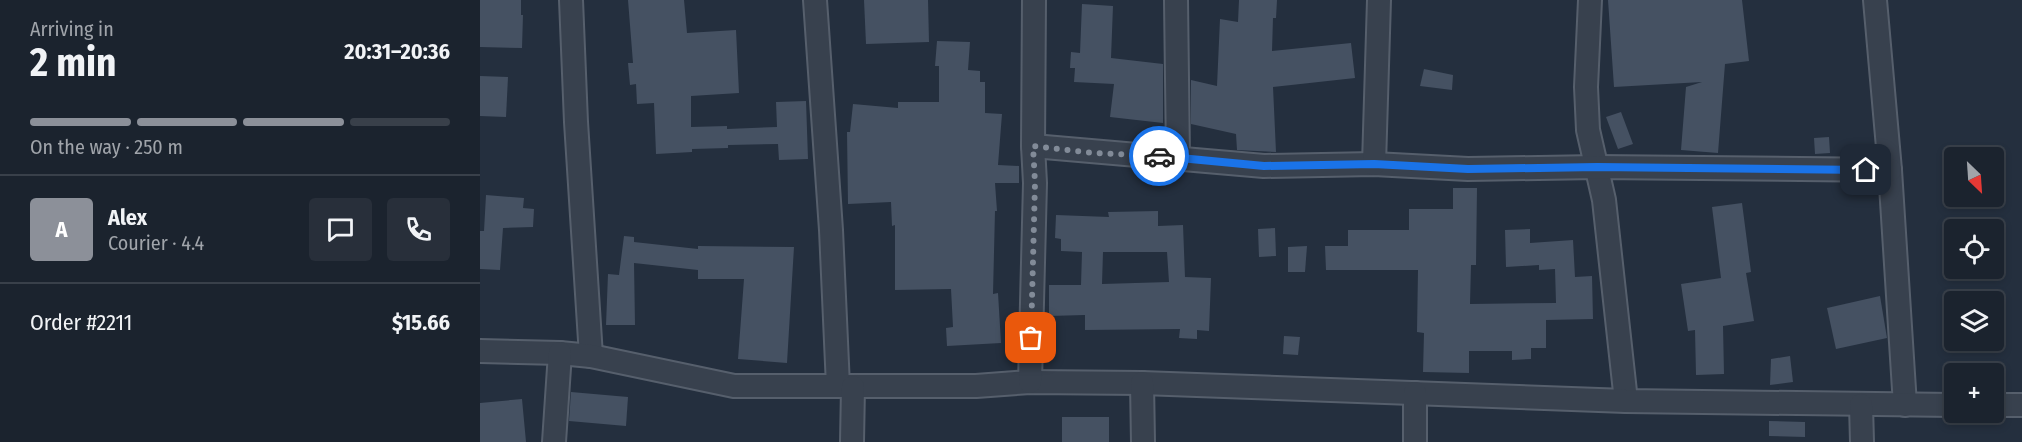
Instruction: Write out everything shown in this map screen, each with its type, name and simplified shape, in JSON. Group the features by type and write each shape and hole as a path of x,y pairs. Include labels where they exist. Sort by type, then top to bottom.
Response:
{"street":[{"path":"571,0 576,122 591,356"},
{"path":"815,0 831,230 852,442"},
{"path":"1030,382 1035,183 1034,0"},
{"path":"1176,0 1178,157"},
{"path":"1374,164 1379,0"},
{"path":"1590,0 1586,87 1588,130 1604,200 1626,401"},
{"path":"1875,0 1890,170 1905,405"},
{"path":"1033,146 1264,166 1374,164 1468,169 1597,167 1890,170"},
{"path":"480,351 591,356 734,386 976,386 1030,382 1142,383 1626,401 1944,405"},
{"path":"554,442 560,353"},
{"path":"1142,383 1143,442"},
{"path":"1414,442 1415,393"},
{"path":"1861,405 1862,442"},
{"path":"2004,405 2022,405"}],"building":[{"path":"480,0 521,0 522,48 480,47"},
{"path":"628,0 684,0 687,33 736,30 739,93 691,96 691,127 727,126 727,129 777,127 776,102 806,101 808,159 779,160 778,144 728,145 728,148 692,149 692,152 656,154 654,103 637,104 636,84 630,85 628,63 633,63"},
{"path":"864,0 928,0 929,42 866,44"},
{"path":"1239,0 1277,0 1276,18 1273,18 1272,51 1351,43 1355,78 1273,87 1276,152 1237,150 1236,134 1191,124 1191,80 1217,86 1220,19 1238,22"},
{"path":"1608,0 1742,0 1749,61 1725,64 1718,153 1681,150 1686,87 1702,82 1614,87"},
{"path":"1082,4 1113,6 1111,58 1163,64 1163,123 1110,117 1114,84 1074,82 1075,68 1070,68 1071,52 1080,53"},
{"path":"937,41 970,42 968,70 980,71 980,82 985,82 985,113 1002,114 998,165 1019,166 1019,183 995,183 997,211 995,211 993,294 998,293 1001,343 947,346 946,328 953,327 951,289 895,290 895,225 892,226 891,202 848,204 847,132 850,132 853,104 898,108 898,102 939,102 939,66 935,66"},
{"path":"1424,69 1453,75 1452,90 1420,86"},
{"path":"480,76 508,77 506,117 480,116"},
{"path":"1621,112 1633,144 1618,149 1606,117"},
{"path":"1829,137 1830,153 1815,154 1814,138"},
{"path":"1453,188 1477,188 1476,265 1471,265 1470,304 1556,303 1555,269 1539,270 1539,265 1506,267 1505,230 1530,229 1530,243 1573,240 1575,277 1592,276 1593,319 1546,320 1546,348 1531,348 1531,359 1512,360 1512,351 1469,351 1469,373 1423,372 1424,333 1417,332 1418,270 1326,270 1325,246 1348,246 1348,230 1409,230 1409,209 1453,209"},
{"path":"486,195 524,198 523,208 534,209 533,227 503,228 500,270 480,269 480,231 484,231"},
{"path":"1742,203 1751,272 1746,273 1754,321 1723,326 1724,374 1696,375 1695,330 1688,331 1681,284 1721,278 1712,207"},
{"path":"1158,211 1158,226 1183,225 1185,277 1211,278 1209,331 1197,330 1197,339 1179,338 1180,329 1085,330 1085,315 1049,316 1049,285 1081,285 1082,252 1061,251 1061,239 1055,238 1056,215 1109,217 1108,212","holes":["1103,252 1167,252 1169,282 1102,284"]},
{"path":"1275,228 1276,256 1259,257 1258,229"},
{"path":"624,236 634,237 634,242 698,249 698,246 794,247 787,363 738,359 744,279 698,279 698,270 634,263 635,325 606,325 608,274 619,275"},
{"path":"1307,246 1305,272 1288,272 1288,247"},
{"path":"1880,296 1887,338 1836,349 1827,308"},
{"path":"1284,336 1300,337 1298,355 1283,354"},
{"path":"1790,356 1793,382 1770,385 1771,359"},
{"path":"571,392 628,397 626,426 569,421"},
{"path":"522,399 526,442 480,442 480,403"},
{"path":"1062,417 1109,417 1109,442 1062,442"},
{"path":"1769,421 1805,422 1805,437 1769,436"}],"way so far":[{"path":"1031,338 1035,183 1033,146 1094,153 1159,156"}],"route":[{"path":"1159,156 1264,166 1374,164 1468,169 1597,167 1866,170"}]}
